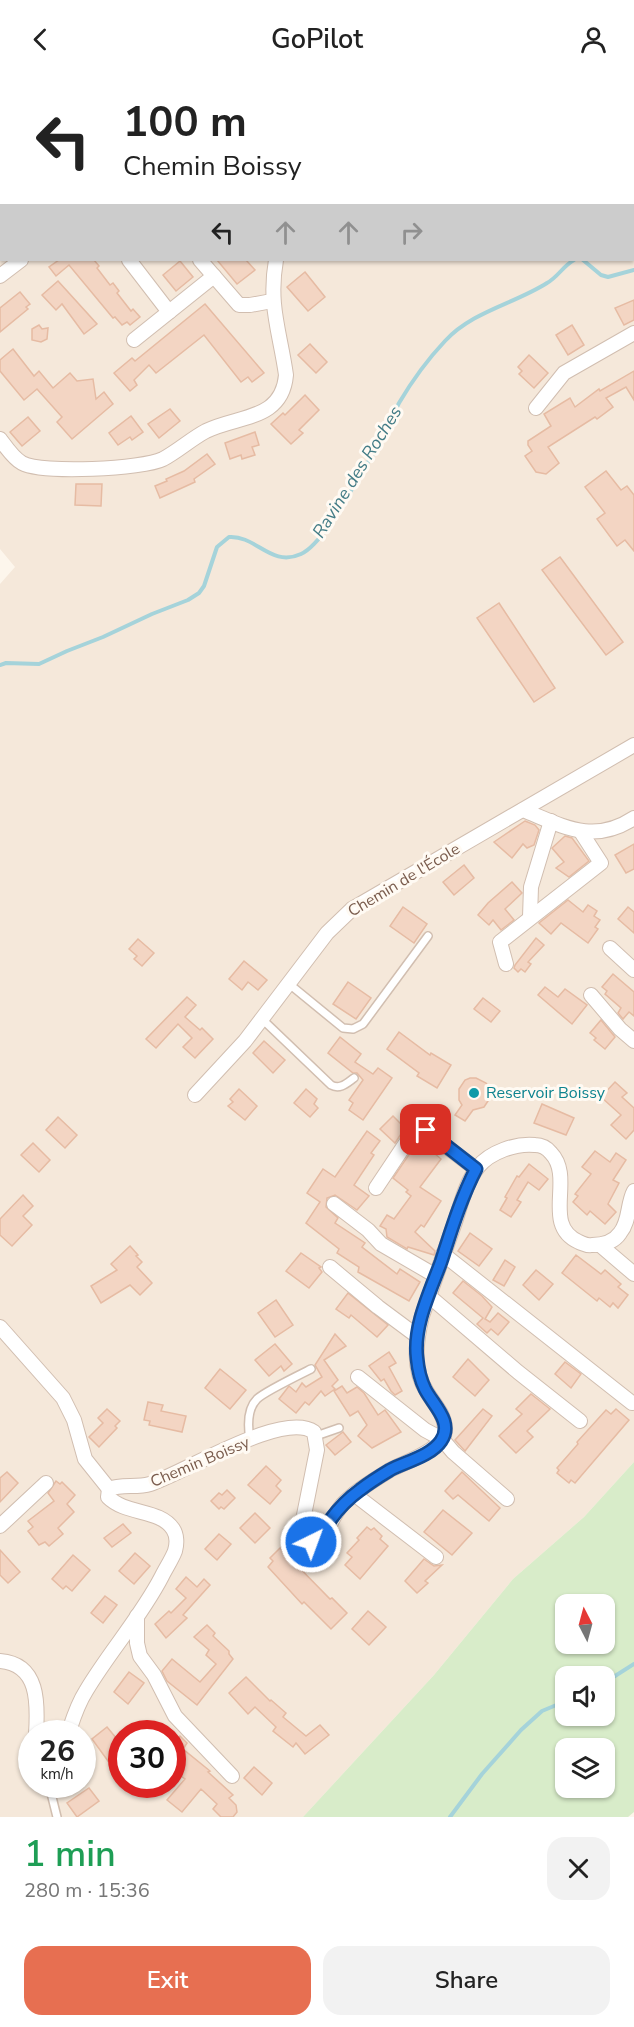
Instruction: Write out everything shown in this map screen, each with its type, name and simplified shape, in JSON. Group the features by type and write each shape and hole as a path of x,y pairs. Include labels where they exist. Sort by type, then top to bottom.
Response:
{"street":[{"path":"0,276 20,261"},
{"path":"130,261 169,312"},
{"path":"201,261 239,305 272,302"},
{"path":"0,440 13,456 28,466 70,469 142,464 164,459 206,431 253,417 267,410 285,386 286,375 272,302 276,261"},
{"path":"134,340 214,276"},
{"path":"536,408 564,373 634,333"},
{"name":"Chemin de l'École","path":"195,1095 246,1041 327,933 352,909 634,745"},
{"path":"523,810 581,832 612,830 634,818"},
{"path":"530,917 531,887 551,821"},
{"path":"506,964 500,942 601,863 581,832"},
{"path":"610,948 634,970"},
{"path":"591,995 620,1029 634,1041"},
{"path":"376,1188 418,1125 476,1169"},
{"path":"316,1436 317,1450 301,1530 307,1541 316,1542 330,1521 354,1494 440,1443 446,1431 443,1417 426,1390 419,1373 416,1355 417,1336 464,1196 476,1169 483,1161 502,1150 528,1145 542,1146 557,1160 561,1182 559,1212 565,1231 573,1239 587,1246 612,1241 620,1233 625,1224 634,1191"},
{"path":"334,1204 368,1230 381,1244 436,1276"},
{"path":"600,1245 634,1275"},
{"path":"443,1254 632,1402"},
{"path":"330,1267 417,1336"},
{"path":"429,1296 580,1421"},
{"path":"0,1327 63,1398 74,1420 85,1459 109,1489"},
{"path":"358,1377 425,1430 442,1439 453,1452 507,1499"},
{"name":"Chemin Boissy","path":"73,1720 85,1692 156,1588 176,1550 175,1530 162,1519 113,1502 108,1497 109,1489 149,1484 212,1454 282,1429 304,1427 310,1429 316,1436"},
{"path":"0,1526 46,1483"},
{"path":"354,1494 436,1557"},
{"path":"137,1616 137,1643 140,1656 154,1675 175,1716 232,1776"},
{"path":"0,1661 20,1666 30,1677 35,1691 36,1720"}],"lane":[{"path":"288,983 344,1028 353,1029 363,1024 428,936"},
{"path":"262,1019 331,1085 340,1087 354,1078"},
{"path":"250,1440 248,1430 251,1409 257,1399 310,1369"},
{"path":"316,1436 339,1428"},
{"path":"52,1798 57,1817"}],"shaded area":[{"path":"0,261 634,261 634,1462 584,1517 513,1579 434,1675 303,1817 0,1817 0,584 15,567 0,549"}],"green space":[{"path":"634,1462 634,1812 628,1817 303,1817 434,1675 513,1579 584,1517"}],"building":[{"path":"58,261 95,261 99,266 97,268 110,285 113,283 119,291 117,293 131,311 133,309 140,317 130,325 127,322 122,325 115,317 113,318 69,265 56,276 49,267"},
{"path":"180,261 193,277 176,291 163,275"},
{"path":"218,261 247,261 255,270 237,284"},
{"path":"305,272 325,297 308,311 287,287"},
{"path":"58,281 97,324 84,334 62,304 56,310 42,295"},
{"path":"20,292 30,304 26,307 28,309 0,332 0,308"},
{"path":"634,300 634,320 624,325 615,308"},
{"path":"205,304 264,373 252,382 248,377 241,382 204,335 156,373 149,365 134,380 137,385 130,391 114,373 132,358 135,361"},
{"path":"39,325 42,329 48,328 47,339 41,342 32,340 32,329"},
{"path":"572,325 584,345 568,355 556,335"},
{"path":"310,344 327,362 316,373 298,355"},
{"path":"13,349 34,376 39,371 53,388 70,373 77,381 93,379 96,399 104,392 113,404 72,439 57,422 62,417 37,389 24,400 0,371 0,360"},
{"path":"529,355 548,373 534,388 519,374 522,371 518,367"},
{"path":"634,371 634,400 626,387 606,398 613,407 597,419 595,417 548,447 559,463 546,474 536,472 525,456 532,451 528,441 551,426 544,414 570,398 575,407 599,389 600,391"},
{"path":"305,395 319,410 299,430 303,433 291,444 271,424 283,413 285,415"},
{"path":"170,409 180,421 159,438 148,424"},
{"path":"131,416 143,432 132,440 130,437 118,445 109,433"},
{"path":"28,417 40,431 22,446 10,432"},
{"path":"255,432 259,445 252,447 255,455 242,459 241,455 230,459 225,443"},
{"path":"207,454 215,464 194,479 195,482 160,498 155,486 184,471"},
{"path":"606,471 621,490 627,486 634,495 634,551 625,540 617,546 597,519 605,513 585,487"},
{"path":"76,484 102,484 101,506 75,505"},
{"path":"560,557 623,642 606,655 542,570"},
{"path":"499,603 555,688 534,702 477,618"},
{"path":"525,821 535,825 539,830 534,845 527,848 523,844 512,858 494,842"},
{"path":"565,836 572,838 589,861 569,877 556,868 564,862 552,848"},
{"path":"634,844 634,869 626,873 615,855"},
{"path":"464,865 474,878 454,895 443,882"},
{"path":"512,882 522,893 505,909 514,920 501,930 493,920 489,925 478,915"},
{"path":"568,900 583,912 588,905 597,911 594,916 600,920 595,927 598,929 588,943 561,923 551,934 539,923"},
{"path":"403,907 427,924 414,943 390,926"},
{"path":"628,907 634,912 634,933 618,919"},
{"path":"536,938 544,945 528,962 531,964 525,972 521,969 518,972 514,968 515,965"},
{"path":"138,939 154,953 142,966 134,959 137,956 129,949"},
{"path":"244,961 267,980 258,990 248,982 242,990 229,979"},
{"path":"613,974 634,992 634,1016 629,1012 623,1019 618,1013 621,1008 605,994 607,991 602,987"},
{"path":"348,982 371,998 356,1019 333,1004"},
{"path":"545,987 558,997 565,989 587,1005 572,1024 538,995"},
{"path":"187,997 196,1005 185,1017 200,1030 202,1028 213,1039 195,1058 183,1047 192,1038 178,1024 156,1048 146,1039"},
{"path":"483,998 500,1011 491,1022 474,1009"},
{"path":"601,1020 615,1037 605,1049 594,1040 596,1038 590,1033"},
{"path":"399,1032 430,1055 431,1053 451,1065 437,1088 417,1076 419,1073 387,1049"},
{"path":"340,1037 361,1054 355,1062 373,1074 378,1068 392,1078 363,1120 349,1110 353,1103 349,1100 363,1080 357,1073 353,1073 328,1053"},
{"path":"264,1041 285,1060 273,1073 253,1053"},
{"name":"Reservoir Boissy","path":"470,1078 486,1083 489,1087 490,1098 484,1107 473,1110 465,1121 455,1115 462,1105 459,1100 459,1089 465,1080"},
{"path":"615,1082 627,1093 622,1097 634,1108 634,1130 626,1139 611,1125 621,1115 601,1097"},
{"path":"239,1089 257,1106 245,1120 228,1106 233,1102 230,1099"},
{"path":"306,1089 317,1099 314,1104 318,1108 310,1117 294,1103"},
{"path":"542,1104 574,1118 566,1135 534,1123"},
{"path":"393,1116 405,1128 395,1143 380,1129"},
{"path":"58,1117 77,1135 65,1148 46,1130"},
{"path":"367,1131 380,1141 371,1153 374,1155 354,1185 369,1196 357,1210 335,1195 327,1198 326,1207 338,1218 335,1223 365,1243 362,1247 397,1274 400,1269 420,1282 409,1301 358,1272 359,1267 337,1253 339,1249 306,1223 320,1202 307,1193 323,1169 335,1177"},
{"path":"419,1140 441,1159 420,1187 441,1201 424,1227 421,1225 415,1232 435,1251 434,1255 408,1247 407,1249 387,1237 386,1229 380,1226 387,1215 394,1219 411,1196 406,1192 408,1190 393,1178"},
{"path":"33,1143 50,1160 39,1172 21,1155"},
{"path":"595,1151 610,1162 616,1153 626,1160 613,1180 619,1183 608,1204 616,1212 605,1224 590,1211 587,1215 573,1202 578,1196 575,1194 591,1174 582,1167"},
{"path":"529,1164 548,1179 539,1190 528,1182 517,1200 521,1202 511,1217 500,1210 517,1176 519,1177"},
{"path":"23,1195 33,1206 23,1216 32,1225 12,1246 0,1235 0,1219"},
{"path":"470,1233 492,1249 479,1266 458,1251"},
{"path":"130,1246 142,1262 137,1267 152,1283 140,1295 130,1285 101,1303 91,1286 117,1270 111,1264"},
{"path":"301,1253 321,1267 319,1268 322,1272 309,1288 286,1271"},
{"path":"576,1255 601,1274 605,1270 621,1284 618,1287 628,1295 618,1308 613,1303 610,1307 599,1298 597,1301 562,1273"},
{"path":"505,1260 515,1267 504,1286 493,1280"},
{"path":"536,1270 553,1284 539,1300 523,1285"},
{"path":"463,1281 492,1307 485,1319 490,1322 498,1313 509,1322 498,1335 491,1329 487,1333 477,1324 483,1318 453,1293"},
{"path":"348,1293 388,1325 377,1337 351,1315 349,1318 336,1309"},
{"path":"276,1300 293,1325 275,1337 258,1313"},
{"path":"335,1334 346,1346 324,1360 338,1380 332,1386 335,1389 325,1396 321,1391 309,1405 305,1402 296,1413 279,1399 289,1386 296,1392 302,1383 306,1387 322,1377 315,1365"},
{"path":"275,1344 292,1364 284,1371 281,1366 269,1376 255,1360"},
{"path":"389,1352 396,1363 389,1367 402,1391 395,1395 384,1379 381,1381 369,1366"},
{"path":"468,1359 489,1380 475,1396 453,1377"},
{"path":"565,1362 581,1374 571,1388 555,1374"},
{"path":"220,1369 246,1390 230,1409 205,1388"},
{"path":"342,1386 347,1393 357,1387 364,1393 378,1415 385,1410 401,1432 372,1448 358,1436 367,1425 358,1411 350,1416 334,1391"},
{"path":"531,1394 550,1409 527,1431 533,1437 516,1453 499,1436 522,1414 516,1409"},
{"path":"148,1402 163,1405 161,1411 186,1416 182,1432 149,1425 150,1421 144,1420"},
{"path":"107,1409 120,1421 115,1426 117,1428 99,1447 89,1437 103,1423 98,1418"},
{"path":"483,1409 492,1416 465,1451 455,1440"},
{"path":"616,1409 629,1420 575,1483 571,1480 569,1483 557,1473 559,1470 557,1468 606,1410 611,1414"},
{"path":"343,1432 351,1442 335,1455 326,1445"},
{"path":"266,1466 281,1480 276,1486 281,1491 270,1504 248,1485"},
{"path":"7,1472 18,1483 0,1502 0,1478"},
{"path":"462,1472 500,1508 489,1521 458,1495 453,1499 445,1491"},
{"path":"56,1481 60,1484 62,1482 75,1495 67,1504 74,1512 58,1528 63,1534 49,1546 45,1542 39,1545 28,1531 33,1527 28,1521 54,1501 48,1493"},
{"path":"227,1490 235,1498 224,1509 221,1507 219,1509 211,1501 219,1493 222,1495"},
{"path":"443,1510 472,1533 452,1555 424,1532"},
{"path":"255,1513 270,1528 255,1543 240,1528"},
{"path":"123,1524 131,1533 112,1547 104,1538"},
{"path":"367,1527 371,1530 374,1528 382,1536 380,1539 388,1546 360,1579 345,1565 352,1557 347,1553"},
{"path":"219,1534 231,1544 217,1560 205,1549"},
{"path":"280,1548 347,1613 331,1629 304,1602 302,1604 268,1567 273,1561 270,1558"},
{"path":"0,1550 20,1572 8,1583 0,1575"},
{"path":"135,1553 150,1566 134,1584 119,1571"},
{"path":"73,1555 90,1570 72,1591 66,1586 63,1589 52,1579"},
{"path":"424,1559 434,1566 442,1565 425,1581 428,1583 417,1593 405,1581"},
{"path":"186,1577 197,1587 204,1579 210,1585 183,1615 187,1618 166,1638 155,1624 169,1611 171,1613 186,1598 176,1589"},
{"path":"105,1596 117,1605 103,1623 91,1613"},
{"path":"368,1611 386,1627 369,1645 352,1629"},
{"path":"207,1625 215,1633 213,1636 229,1651 233,1659 197,1705 167,1681 162,1671 172,1659 200,1682 216,1664 206,1655 209,1650 194,1637"},
{"path":"129,1672 144,1683 128,1704 114,1692"},
{"path":"246,1677 286,1713 283,1717 306,1736 320,1725 329,1735 305,1754 296,1743 293,1747 273,1731 276,1727 255,1707 248,1714 229,1693"},
{"path":"108,1728 108,1761 96,1744 96,1736"},
{"path":"186,1751 210,1771 208,1772 233,1795 229,1798 236,1805 237,1812 233,1817 221,1817 213,1809 217,1804 201,1789 182,1812 167,1800 169,1798 186,1798"},
{"path":"254,1767 272,1783 262,1795 244,1778"},
{"path":"96,1797 99,1801 77,1817 67,1803 74,1798"}],"waterway":[{"name":"Ravine des Roches","path":"0,665 6,663 39,664 188,600 199,593 204,586 217,547 229,537 247,541 281,557 301,554 310,548 327,528 385,436 397,406 409,387 445,341 468,322 547,283 573,261"},
{"name":"Ravine des Roches","path":"584,261 601,275 608,277 634,270"},
{"path":"615,1676 634,1664"},
{"path":"450,1817 482,1774 521,1730 542,1711 555,1706"}],"place":[{"name":"Reservoir Boissy","path":"474,1093"}],"route":[{"path":"311,1542 316,1542 324,1535 330,1521 354,1494 391,1470 427,1452 440,1443 446,1431 443,1417 426,1390 419,1373 416,1355 417,1336 457,1215 476,1169 426,1130"}]}
